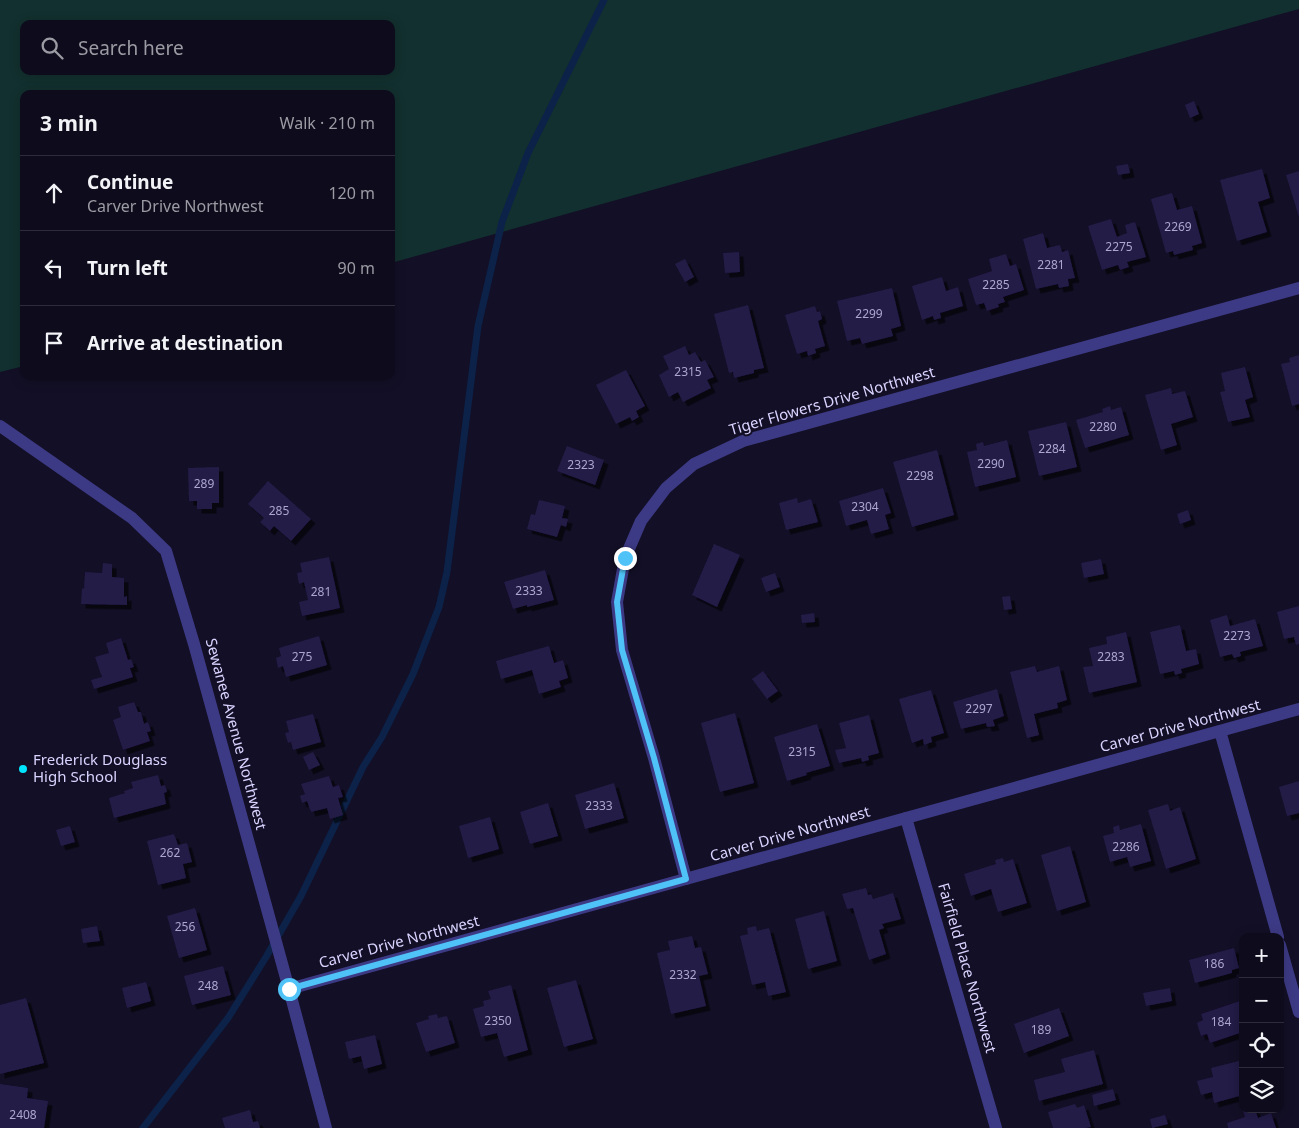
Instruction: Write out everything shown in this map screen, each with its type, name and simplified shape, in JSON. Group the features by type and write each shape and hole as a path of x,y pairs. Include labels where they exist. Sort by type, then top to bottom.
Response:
{"street":[{"name":"Tiger Flowers Drive Northwest","path":"686,879 654,758 622,650 617,602 625,558 641,521 666,488 694,464 743,441 1299,288"},
{"name":"Sewanee Avenue Northwest","path":"0,426 132,518 166,551 194,644 326,1128"},
{"name":"Carver Drive Northwest","path":"289,989 1299,710"},
{"path":"1220,731 1277,933"},
{"name":"Fairfield Place Northwest","path":"906,818 996,1128"},
{"path":"1284,959 1299,1012"}],"green space":[{"path":"0,0 1299,0 1299,9 395,262 395,90 20,90 20,367 0,372"}],"building":[{"path":"1194,101 1199,114 1190,118 1185,105"},
{"path":"1128,164 1130,173 1118,175 1116,166"},
{"path":"1262,169 1270,198 1258,202 1267,232 1237,241 1220,180"},
{"path":"1299,171 1299,217 1286,175"},
{"path":"1172,193 1177,210 1192,206 1202,243 1192,246 1193,250 1174,255 1173,251 1166,253 1151,199"},
{"path":"1111,219 1117,237 1127,233 1125,225 1135,222 1146,257 1127,262 1129,267 1120,270 1118,265 1102,270 1088,226"},
{"path":"1043,233 1047,248 1060,245 1062,252 1068,250 1075,278 1068,279 1069,286 1059,288 1058,284 1036,289 1023,239"},
{"path":"739,252 740,272 725,273 723,253"},
{"path":"1006,254 1010,266 1016,264 1024,290 1003,297 1005,302 998,304 999,307 987,311 984,303 976,305 968,279 992,271 989,259"},
{"path":"685,259 694,277 685,282 675,264"},
{"path":"942,277 946,291 958,287 963,306 940,313 941,318 934,320 933,316 922,320 912,286"},
{"path":"892,288 901,326 891,329 893,336 862,344 860,338 847,341 837,301"},
{"path":"748,305 764,368 754,370 754,373 734,378 733,372 729,373 714,314"},
{"path":"815,306 817,312 820,311 822,319 818,321 825,346 815,349 816,353 808,356 807,351 797,354 785,315"},
{"path":"685,346 689,355 695,352 701,362 705,360 714,377 707,380 711,388 683,402 678,392 669,397 659,375 669,369 663,356"},
{"path":"1299,355 1299,404 1292,406 1281,364 1290,362 1289,358"},
{"path":"1245,367 1253,397 1245,400 1250,417 1228,422 1220,392 1225,391 1221,373"},
{"path":"626,370 645,406 636,411 639,417 632,421 630,417 616,424 596,385"},
{"path":"1171,388 1172,394 1185,391 1193,417 1171,424 1177,445 1161,450 1145,395"},
{"path":"1110,406 1111,410 1121,407 1129,435 1085,448 1076,420 1103,412 1102,409"},
{"path":"1066,422 1077,467 1039,476 1028,431"},
{"path":"1007,440 1016,477 975,487 967,452 977,450 976,444 983,442 984,446"},
{"path":"567,446 604,460 595,485 557,471"},
{"path":"937,450 954,515 912,527 893,462"},
{"path":"219,467 219,503 212,503 212,509 197,509 197,501 189,501 188,468"},
{"path":"268,481 311,519 291,541 274,526 270,531 260,522 264,518 248,504"},
{"path":"883,488 891,513 885,515 889,529 871,534 867,520 846,526 839,501"},
{"path":"797,498 798,503 811,499 818,522 786,530 779,503"},
{"path":"539,500 565,506 562,518 568,519 566,527 561,525 557,537 527,529 531,514 535,515"},
{"path":"1188,510 1191,520 1180,524 1177,514"},
{"path":"714,544 740,555 717,607 692,595"},
{"path":"329,557 340,608 302,616 299,602 308,600 304,582 299,584 297,573 302,572 300,563"},
{"path":"1101,559 1104,574 1084,578 1081,563"},
{"path":"103,563 112,564 112,577 124,578 124,597 127,596 127,605 81,604 85,572 102,573"},
{"path":"545,570 554,600 513,609 504,582"},
{"path":"775,573 780,587 766,592 761,578"},
{"path":"1010,596 1012,609 1004,610 1002,597"},
{"path":"1299,606 1299,644 1296,645 1294,637 1284,639 1277,612"},
{"path":"814,613 815,622 802,623 801,615"},
{"path":"1227,615 1230,626 1255,619 1263,646 1240,652 1241,656 1234,658 1232,654 1220,657 1210,620"},
{"path":"1180,625 1186,651 1196,649 1199,664 1181,669 1182,673 1175,675 1174,671 1160,674 1150,632"},
{"path":"1126,632 1137,682 1089,693 1083,667 1093,666 1089,648 1107,644 1106,637"},
{"path":"319,636 327,665 286,677 283,666 278,668 276,658 281,656 279,648"},
{"path":"121,638 128,660 131,659 134,667 130,668 133,677 94,689 91,680 102,677 95,657 109,653 106,643"},
{"path":"549,646 554,663 563,660 568,678 559,681 561,687 539,694 532,670 501,679 496,661"},
{"path":"1035,666 1037,672 1059,666 1067,700 1057,703 1058,708 1034,714 1039,735 1027,738 1010,672"},
{"path":"763,671 778,691 767,699 752,679"},
{"path":"997,689 1004,716 993,720 995,726 987,727 986,723 961,729 953,702"},
{"path":"931,690 944,733 931,737 932,742 924,745 923,739 912,743 899,699"},
{"path":"134,702 138,712 141,712 144,724 148,722 151,731 147,732 150,741 123,750 113,720 121,717 118,707"},
{"path":"735,713 754,783 720,792 701,723"},
{"path":"313,714 321,742 293,750 291,742 288,743 285,733 289,732 286,721"},
{"path":"869,715 879,753 868,756 869,760 862,762 861,758 839,763 835,750 846,748 839,723"},
{"path":"817,724 830,766 787,781 774,737"},
{"path":"313,752 320,765 309,770 303,757"},
{"path":"158,775 161,786 165,785 167,792 164,793 166,804 114,818 109,798 125,793 124,791 133,788 131,782"},
{"path":"329,776 333,787 339,785 343,797 338,798 343,815 330,819 327,808 311,812 307,801 302,803 300,796 305,794 301,784"},
{"path":"1299,781 1299,813 1287,816 1279,787"},
{"path":"614,783 624,818 585,829 575,795"},
{"path":"548,803 558,836 530,844 520,812"},
{"path":"1168,804 1170,811 1180,807 1196,859 1166,869 1148,810"},
{"path":"490,817 499,849 468,858 459,826"},
{"path":"1141,824 1151,861 1130,867 1127,857 1110,862 1103,836 1114,833 1113,827 1119,825 1120,830"},
{"path":"70,826 75,842 61,846 56,830"},
{"path":"174,834 178,845 187,843 192,862 183,864 186,878 158,885 147,841"},
{"path":"1070,846 1086,902 1057,911 1041,855"},
{"path":"1003,858 1004,862 1013,859 1027,903 998,912 991,889 971,896 964,874 996,864 995,860"},
{"path":"866,888 868,895 871,894 873,899 893,893 901,919 882,924 884,928 879,930 886,954 869,960 853,908 847,909 842,894"},
{"path":"195,908 207,950 179,958 167,916"},
{"path":"824,911 837,961 808,969 795,919"},
{"path":"97,926 100,941 83,943 81,929"},
{"path":"756,926 757,931 769,928 786,992 768,996 765,982 752,985 740,936 748,934 747,928"},
{"path":"692,936 695,948 701,947 708,974 699,976 706,1006 671,1014 657,953 670,950 668,941"},
{"path":"1234,948 1239,968 1232,970 1232,973 1195,983 1189,960"},
{"path":"223,966 231,995 192,1005 184,976"},
{"path":"576,980 593,1039 564,1047 547,988"},
{"path":"146,982 151,1001 127,1008 122,988"},
{"path":"511,985 528,1050 504,1057 497,1033 481,1037 473,1009 484,1006 483,1001 491,999 488,991"},
{"path":"1170,988 1172,1001 1146,1006 1143,993"},
{"path":"26,998 44,1063 0,1074 0,1005"},
{"path":"1239,1001 1239,1033 1210,1043 1207,1034 1201,1036 1197,1023 1203,1020 1201,1014"},
{"path":"1059,1008 1069,1036 1024,1053 1014,1024"},
{"path":"437,1014 438,1018 447,1016 455,1043 426,1052 416,1023 429,1019 428,1016"},
{"path":"375,1035 382,1064 364,1069 361,1056 349,1059 345,1042"},
{"path":"1094,1050 1103,1084 1039,1101 1034,1080 1065,1072 1061,1059"},
{"path":"1239,1061 1239,1096 1214,1103 1212,1092 1201,1095 1197,1081 1213,1077 1211,1068"},
{"path":"0,1084 28,1088 27,1098 48,1101 44,1128 0,1128"},
{"path":"1113,1089 1116,1100 1094,1106 1092,1095"},
{"path":"1075,1104 1077,1108 1084,1105 1091,1127 1053,1128 1048,1112"},
{"path":"250,1110 253,1122 258,1121 260,1128 225,1128 222,1118"},
{"path":"1244,1113 1256,1113 1258,1118 1271,1113 1276,1128 1228,1128 1227,1123 1245,1117"},
{"path":"1165,1115 1168,1124 1152,1128 1150,1119"}],"waterway":[{"path":"143,1128 228,1018 266,957 301,896 363,767 382,737 413,674 439,607 447,572 478,326 502,222 528,153 604,0"}],"place":[{"name":"Frederick Douglass High School","path":"23,769"}],"route":[{"path":"289,989 686,879 654,758 622,650 617,602 625,558"}]}
